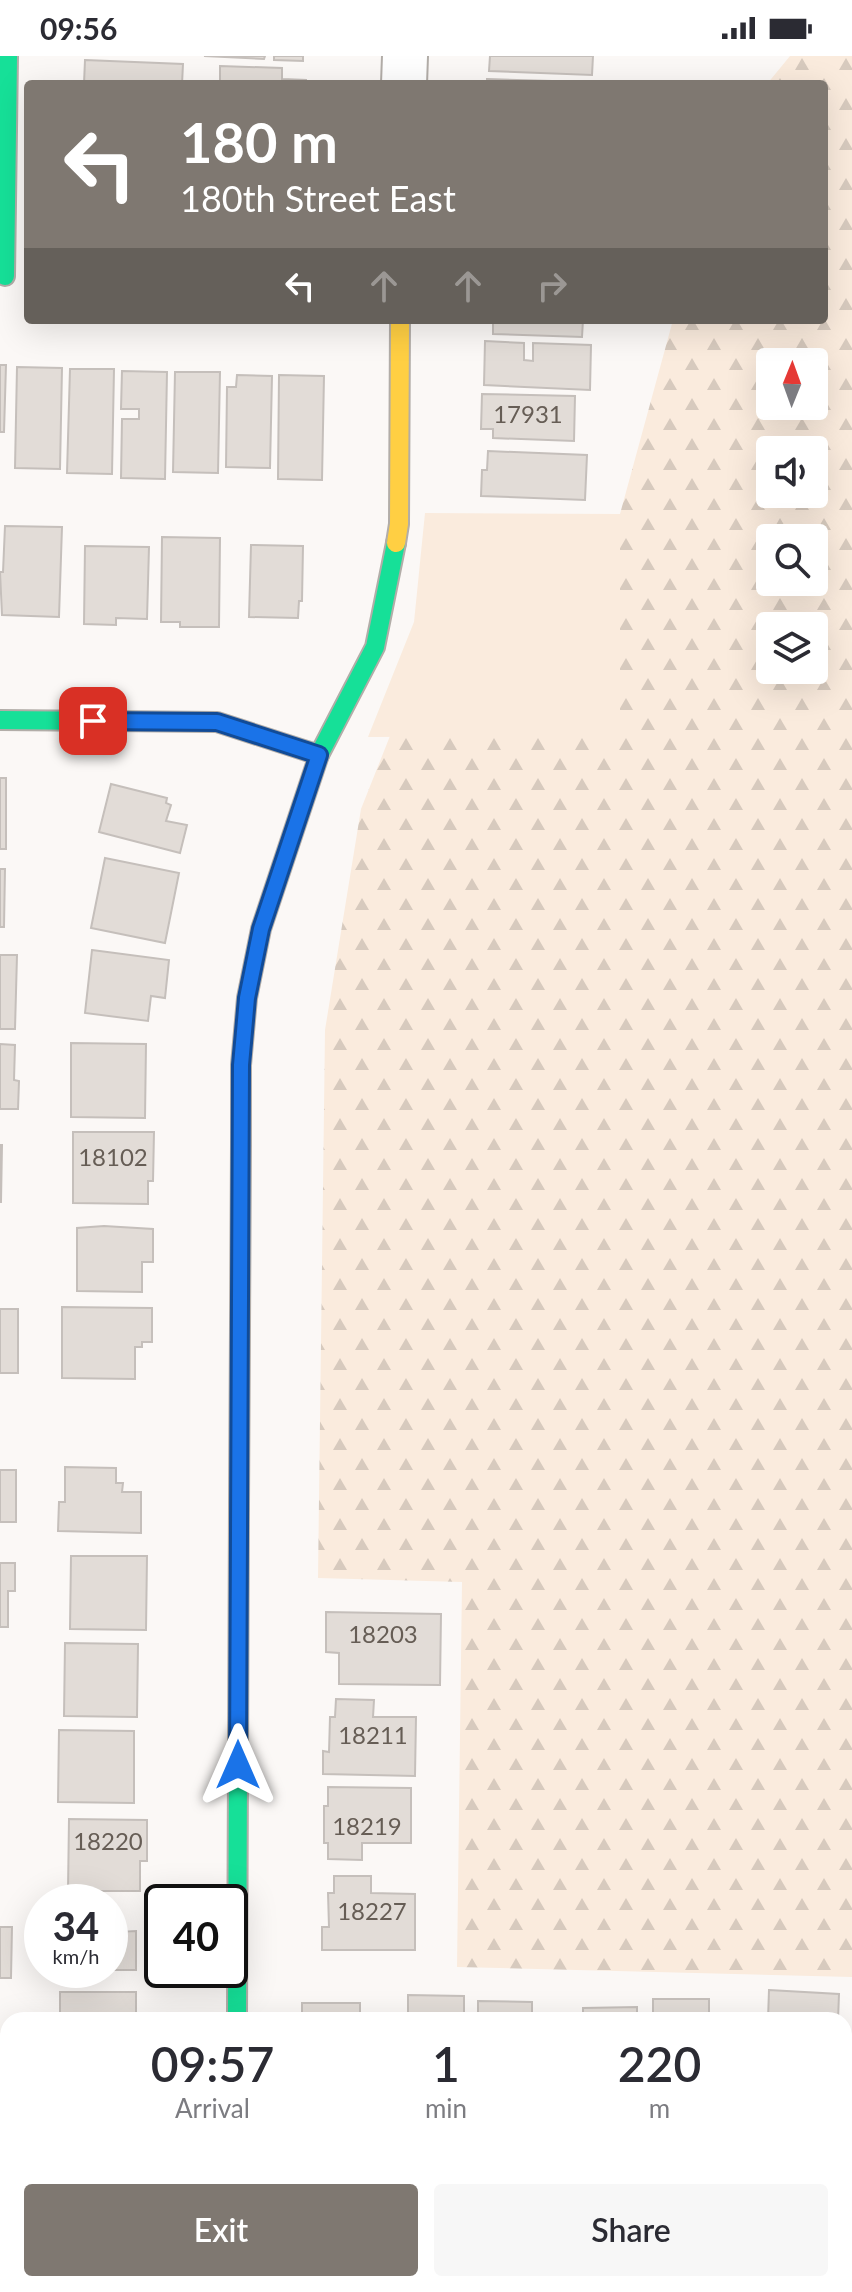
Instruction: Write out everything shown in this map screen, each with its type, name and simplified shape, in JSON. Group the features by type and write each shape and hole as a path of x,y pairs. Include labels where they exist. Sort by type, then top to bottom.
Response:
{"street":[{"path":"8,56 11,276"},
{"path":"404,80 405,56"},
{"path":"237,2012 241,1065 247,998 261,929 319,755 375,647 389,587 399,524 400,324"},
{"path":"0,720 217,722 319,755"}],"green space":[{"path":"790,56 852,56 852,1977 457,1967 462,1582 318,1578 325,1030 361,809 390,736 620,736 620,514 672,324 828,324 828,80 770,80"},
{"path":"425,513 620,514 620,736 368,737 414,622"}],"building":[{"path":"204,56 265,56 264,59"},
{"path":"274,56 303,56 303,61 274,60"},
{"path":"490,56 593,56 592,75 489,71"},
{"path":"85,60 183,64 182,80 84,80"},
{"path":"220,66 282,68 282,79 306,80 220,80"},
{"path":"493,324 583,324 582,337 493,334"},
{"path":"485,341 524,343 524,360 533,361 533,343 591,345 590,390 484,385"},
{"path":"0,365 6,365 4,432 0,432"},
{"path":"17,367 62,368 60,469 15,468"},
{"path":"70,369 114,369 112,474 67,473"},
{"path":"122,371 167,372 165,479 121,478 122,419 139,419 139,409 121,409"},
{"path":"175,372 220,372 218,473 173,472"},
{"path":"237,375 272,376 270,468 226,467 227,387 236,387"},
{"path":"279,375 324,376 322,480 278,479"},
{"path":"482,394 575,396 574,441 493,438 493,429 481,429"},
{"path":"488,451 587,455 585,500 481,496 482,470 487,470"},
{"path":"5,526 62,527 59,617 2,615 0,572 3,572"},
{"path":"162,537 220,538 219,627 180,627 180,622 161,622"},
{"path":"251,545 303,546 302,601 299,601 298,618 249,617"},
{"path":"85,546 149,547 147,619 116,618 116,625 84,624"},
{"path":"0,778 6,778 6,849 0,849"},
{"path":"111,784 167,798 166,803 171,805 166,821 187,825 180,853 99,832"},
{"path":"105,858 179,873 165,943 91,928"},
{"path":"0,869 5,869 4,927 0,927"},
{"path":"92,950 169,960 165,998 151,996 148,1021 85,1013"},
{"path":"0,955 17,955 15,1029 0,1029"},
{"path":"71,1043 146,1044 145,1118 71,1117"},
{"path":"0,1044 15,1045 14,1080 19,1081 18,1109 0,1109"},
{"path":"73,1132 154,1132 153,1181 148,1181 148,1204 73,1203"},
{"path":"2,1145 1,1202 0,1202"},
{"path":"77,1228 153,1229 153,1262 142,1262 142,1292 77,1291"},
{"path":"62,1307 152,1308 152,1342 142,1342 142,1347 135,1347 135,1379 62,1378"},
{"path":"0,1309 18,1309 18,1373 0,1373"},
{"path":"65,1467 116,1468 116,1483 123,1483 122,1492 141,1492 141,1533 58,1531 59,1502 65,1502"},
{"path":"0,1470 16,1470 16,1522 0,1522"},
{"path":"71,1556 147,1556 146,1630 70,1629"},
{"path":"0,1563 15,1563 15,1591 8,1591 8,1627 0,1627"},
{"path":"326,1612 441,1614 440,1685 339,1684 339,1653 326,1652"},
{"path":"65,1643 138,1644 137,1717 64,1716"},
{"path":"336,1699 374,1700 373,1717 416,1717 415,1776 323,1774 323,1751 329,1752 330,1717 335,1717"},
{"path":"59,1730 134,1731 134,1803 58,1802"},
{"path":"328,1787 411,1788 411,1843 362,1843 362,1860 328,1859 328,1843 324,1843 324,1806 328,1806"},
{"path":"69,1819 147,1820 147,1861 140,1861 140,1891 128,1891 128,1884 68,1884"},
{"path":"334,1876 371,1876 371,1893 415,1894 415,1950 322,1950 322,1927 329,1927 328,1893 334,1893"},
{"path":"0,1927 12,1927 11,1978 0,1978"},
{"path":"128,1931 136,1931 136,1970 128,1970"},
{"path":"769,1990 839,1994 838,2012 768,2012"},
{"path":"60,1992 136,1992 136,2012 60,2012"},
{"path":"408,1995 464,1996 464,2012 408,2012"},
{"path":"653,1999 709,1999 709,2012 653,2012"},
{"path":"478,2001 532,2002 532,2012 478,2012"},
{"path":"302,2003 360,2003 360,2012 302,2012"},
{"path":"637,2007 637,2012 583,2012 583,2008"}],"traffic: fast":[{"path":"5,276 8,56"},
{"path":"241,1144 241,1065 247,998 261,929 319,755 375,647 396,543"},
{"path":"0,720 217,722 319,755"},
{"path":"237,2012 239,1506"}],"traffic: slow":[{"path":"396,543 399,524 400,324"},
{"path":"239,1506 241,1144"}],"route":[{"path":"93,721 217,722 319,755 261,929 247,998 241,1065 238,1765"}]}
